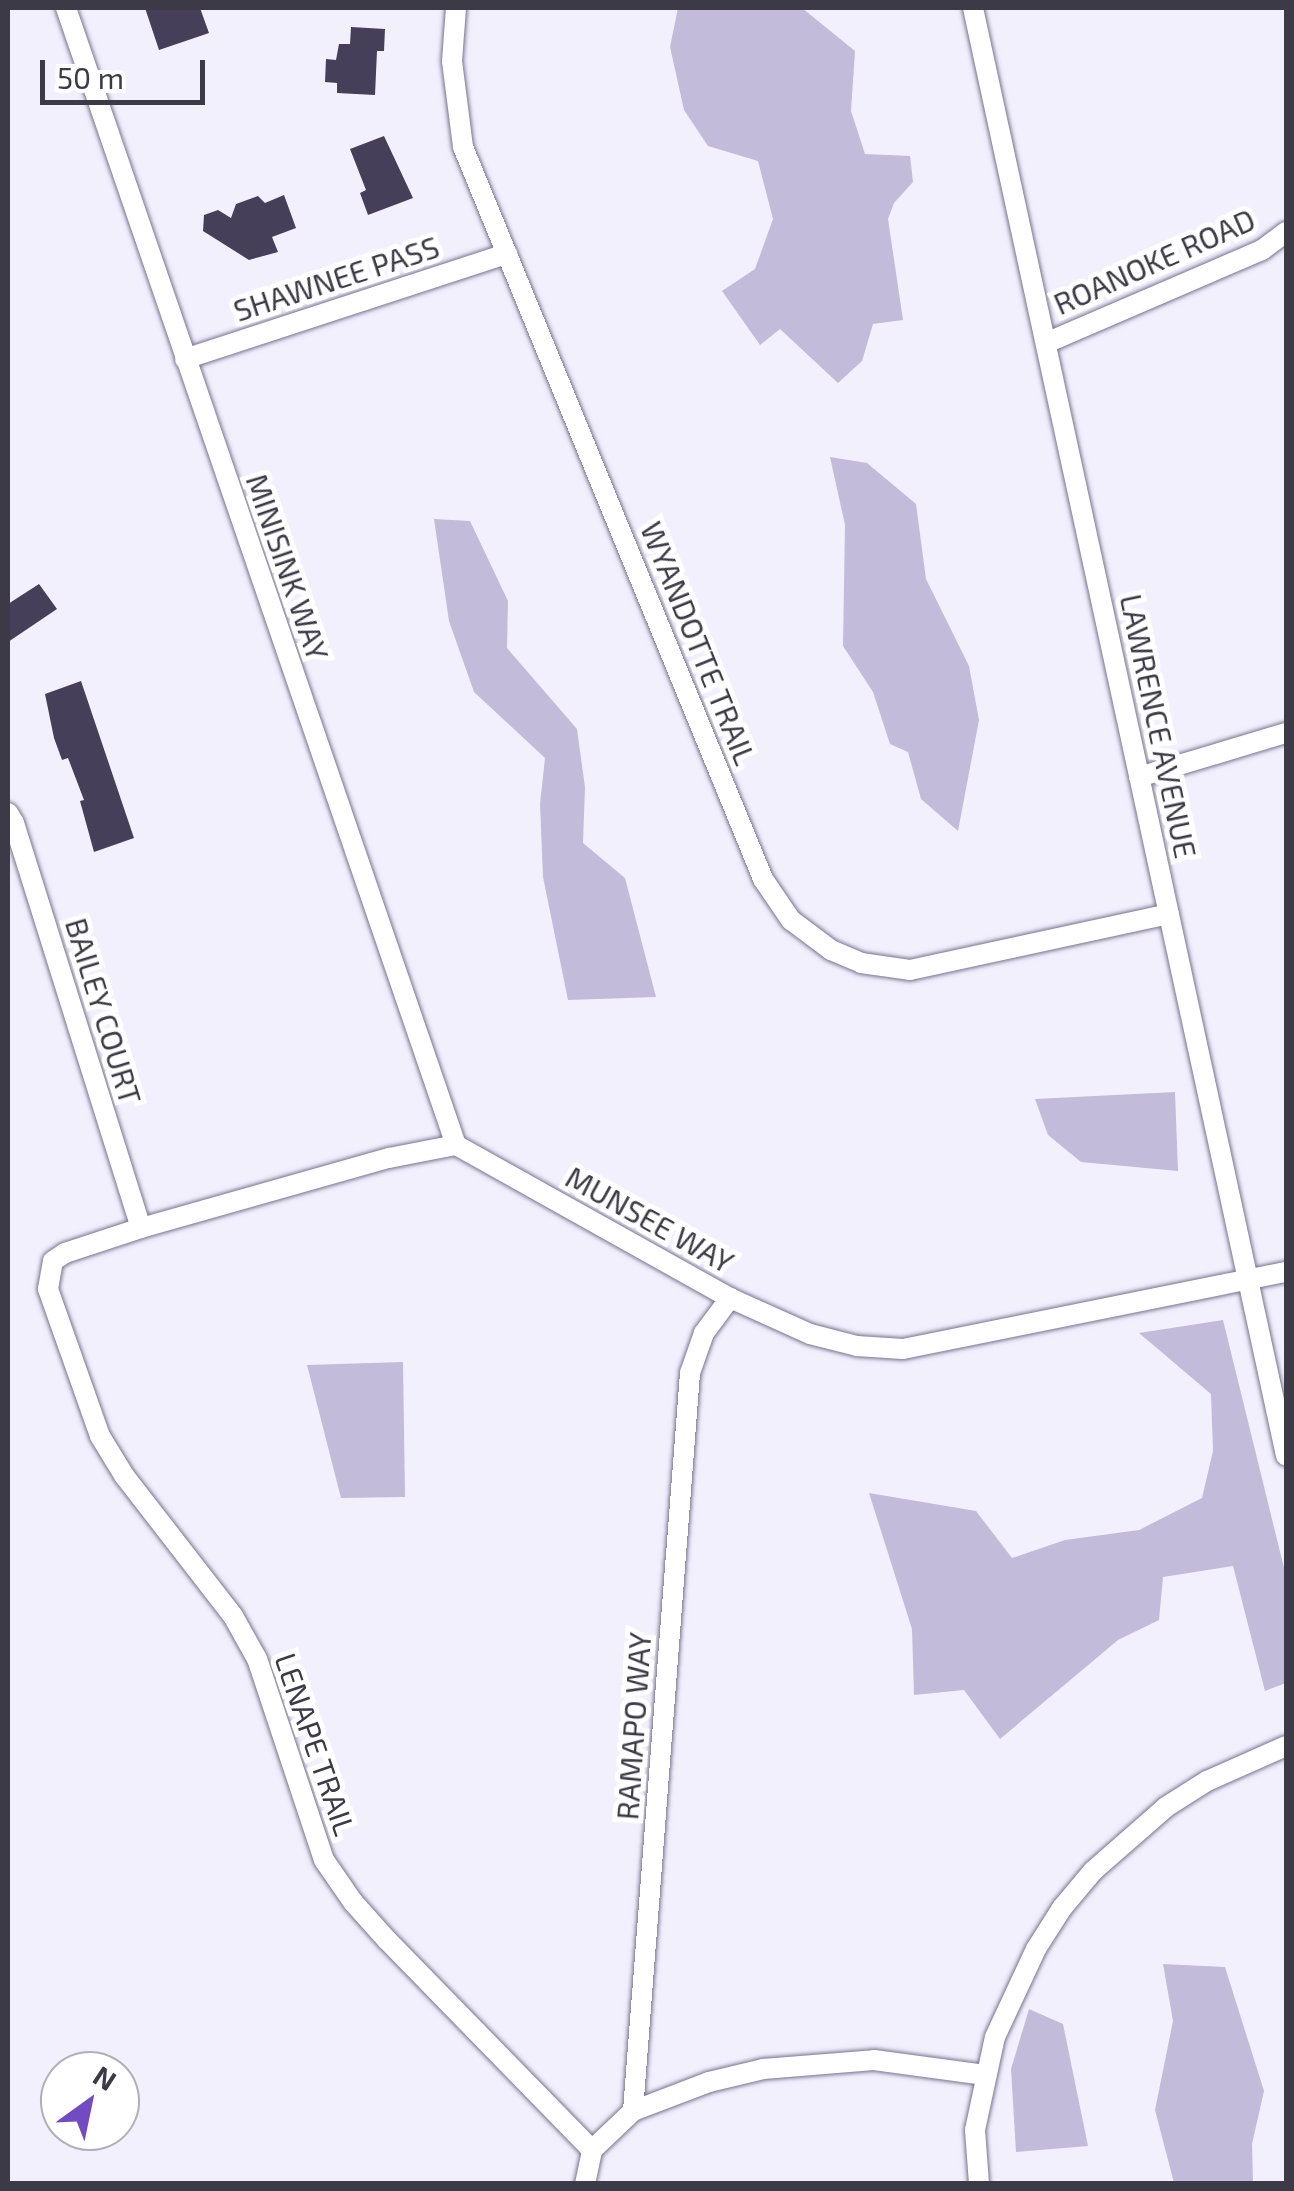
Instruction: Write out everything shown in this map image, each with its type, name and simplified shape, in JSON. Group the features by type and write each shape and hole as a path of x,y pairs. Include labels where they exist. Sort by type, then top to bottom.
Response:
{"street":[{"name":"MINISINK WAY","path":"66,8 456,1144"},
{"name":"WYANDOTTE TRAIL","path":"456,8 452,62 462,147 763,879 791,920 830,950 861,963 910,970 1168,914"},
{"name":"LAWRENCE AVENUE","path":"973,8 1286,1456"},
{"name":"ROANOKE ROAD","path":"1046,343 1262,250 1286,232"},
{"name":"SHAWNEE PASS","path":"185,359 506,254"},
{"path":"1139,777 1286,732"},
{"name":"BAILEY COURT","path":"8,813 141,1228"},
{"path":"141,1228 389,1158 456,1144"},
{"name":"MUNSEE WAY","path":"456,1144 730,1298 810,1334 858,1346 903,1349 1286,1272"},
{"name":"LENAPE TRAIL","path":"141,1228 65,1253 53,1261 48,1277 48,1289 100,1436 134,1488 232,1616 256,1659 324,1860 353,1902 387,1940 592,2150"},
{"name":"RAMAPO WAY","path":"633,2111 690,1373 704,1333 730,1298"},
{"path":"979,2184 975,2130 984,2074 1013,1992 1036,1948 1093,1871 1166,1807 1207,1781 1286,1746"},
{"path":"585,2184 592,2150 633,2111 708,2082 818,2062 911,2063 984,2074"}],"shaded area":[{"path":"678,8 802,8 855,51 851,111 865,154 910,156 913,182 894,203 888,219 903,320 873,324 862,361 838,383 780,329 760,345 722,291 755,269 773,219 758,161 708,146 684,110 670,47"},
{"path":"830,457 867,463 916,504 926,579 969,666 979,720 958,831 921,799 908,752 890,744 873,692 843,646 845,525"},
{"path":"434,519 470,521 508,601 507,648 577,729 585,787 583,843 625,878 656,997 568,1000 543,877 540,804 545,758 474,692 449,621"},
{"path":"1175,1092 1178,1171 1081,1162 1048,1135 1035,1099"},
{"path":"1223,1320 1286,1576 1286,1683 1265,1691 1233,1566 1163,1577 1159,1620 1118,1640 1000,1739 964,1690 914,1695 912,1629 869,1493 976,1511 1012,1558 1065,1540 1139,1530 1202,1498 1213,1451 1211,1394 1139,1333"},
{"path":"403,1362 405,1497 341,1498 307,1365"},
{"path":"1163,1964 1225,1967 1264,2091 1252,2144 1253,2183 1174,2183 1155,2110 1173,2021"},
{"path":"1029,2009 1063,2024 1088,2146 1016,2152 1011,2069"}],"building":[{"path":"145,8 200,8 209,33 159,50"},
{"path":"351,27 385,29 384,51 377,51 375,95 337,93 337,83 325,82 326,59 336,60 339,44 350,44"},
{"path":"384,136 413,198 368,215 360,193 366,190 350,149"},
{"path":"284,195 296,228 272,237 278,252 249,260 203,231 204,215 218,210 231,218 236,204 258,196 265,203"},
{"path":"39,584 57,609 8,642 8,604"},
{"path":"81,681 134,838 94,852 80,801 84,800 68,758 62,760 45,694"}]}
